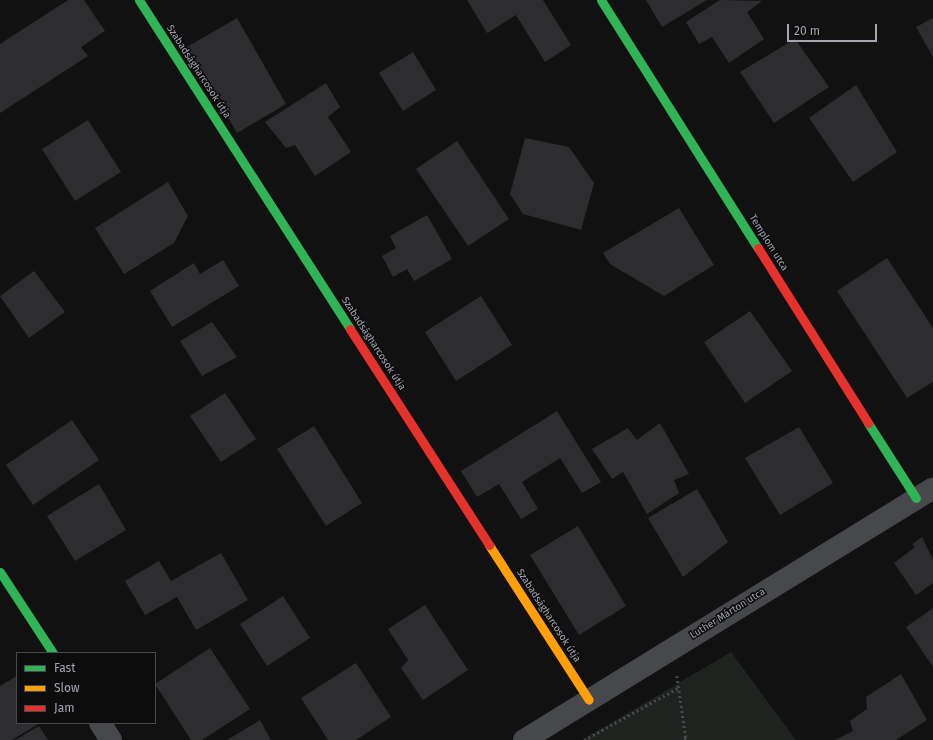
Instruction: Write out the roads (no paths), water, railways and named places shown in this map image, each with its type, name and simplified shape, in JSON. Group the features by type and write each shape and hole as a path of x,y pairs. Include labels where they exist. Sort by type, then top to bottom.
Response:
{"street":[{"name":"Szabadságharcosok útja","path":"138,0 589,700"},
{"name":"Templom utca","path":"601,0 925,493"},
{"name":"Luther Márton utca","path":"524,740 925,493"},
{"path":"0,572 52,652"},
{"path":"101,724 111,740"}]}
